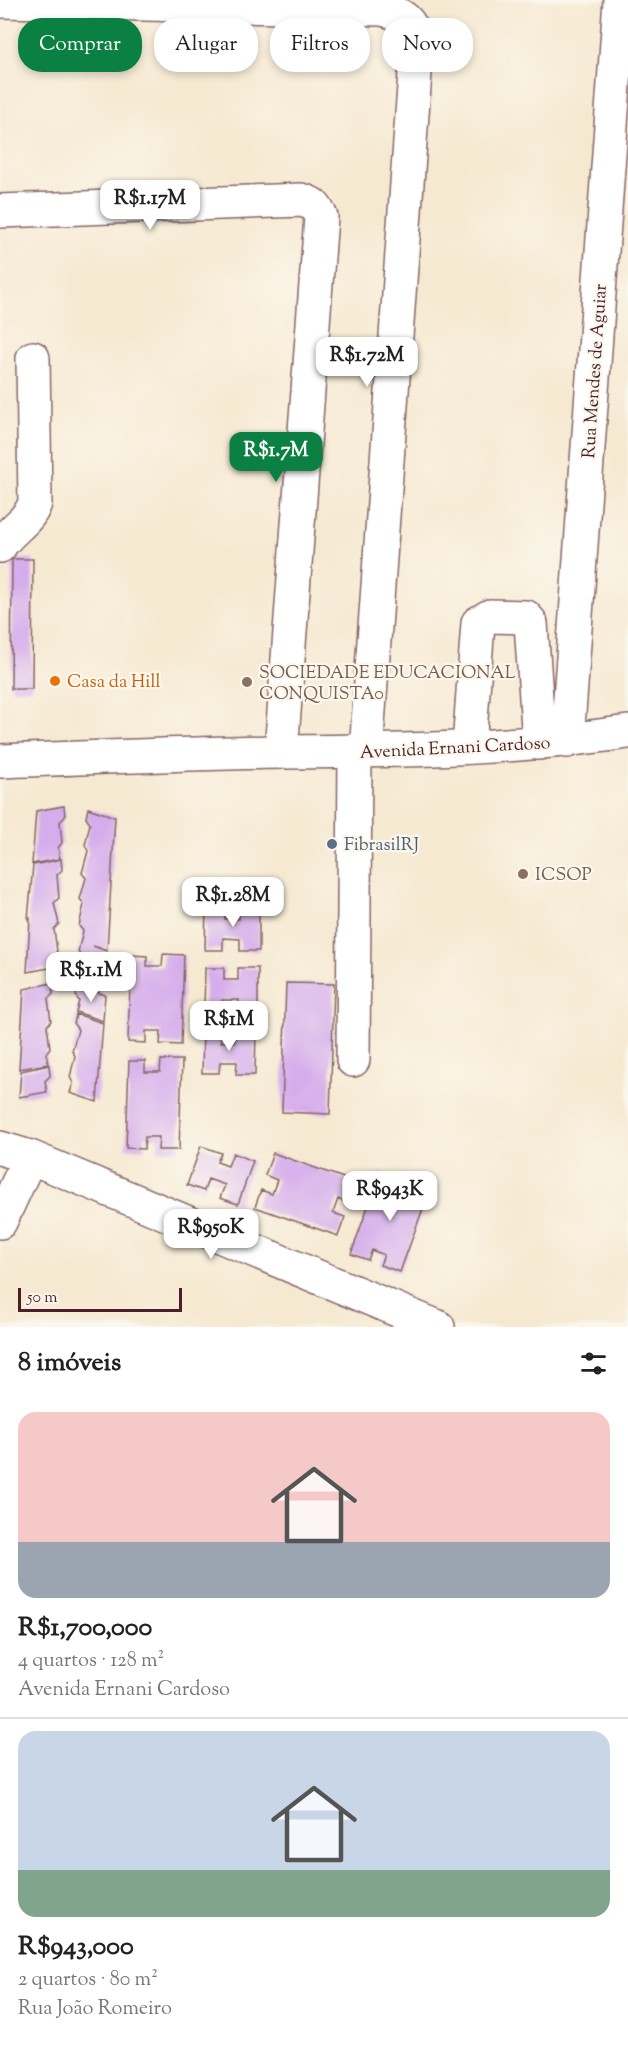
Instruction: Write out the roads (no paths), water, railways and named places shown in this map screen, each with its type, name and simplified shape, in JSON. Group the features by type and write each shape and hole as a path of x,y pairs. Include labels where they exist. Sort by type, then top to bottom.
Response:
{"street":[{"name":"Rua Mendes de Aguiar","path":"553,742 620,0"},
{"path":"0,1 382,4 404,16 411,26 416,45 416,59 360,752 353,1060"},
{"path":"0,211 301,200 316,207 321,217 281,752"},
{"path":"0,546 5,538 28,518 35,503 33,358"},
{"path":"469,747 478,623 490,616 526,617 531,623 553,742"},
{"name":"Avenida Ernani Cardoso","path":"0,761 469,747 553,742 628,732"},
{"path":"0,1222 15,1152 425,1324"}],"place":[{"name":"Casa da Hill","path":"55,681"},
{"name":"SOCIEDADE EDUCACIONAL CONQUISTA0","path":"247,682"},
{"name":"FibrasilRJ","path":"332,844"},
{"name":"ICSOP","path":"523,874"}]}
